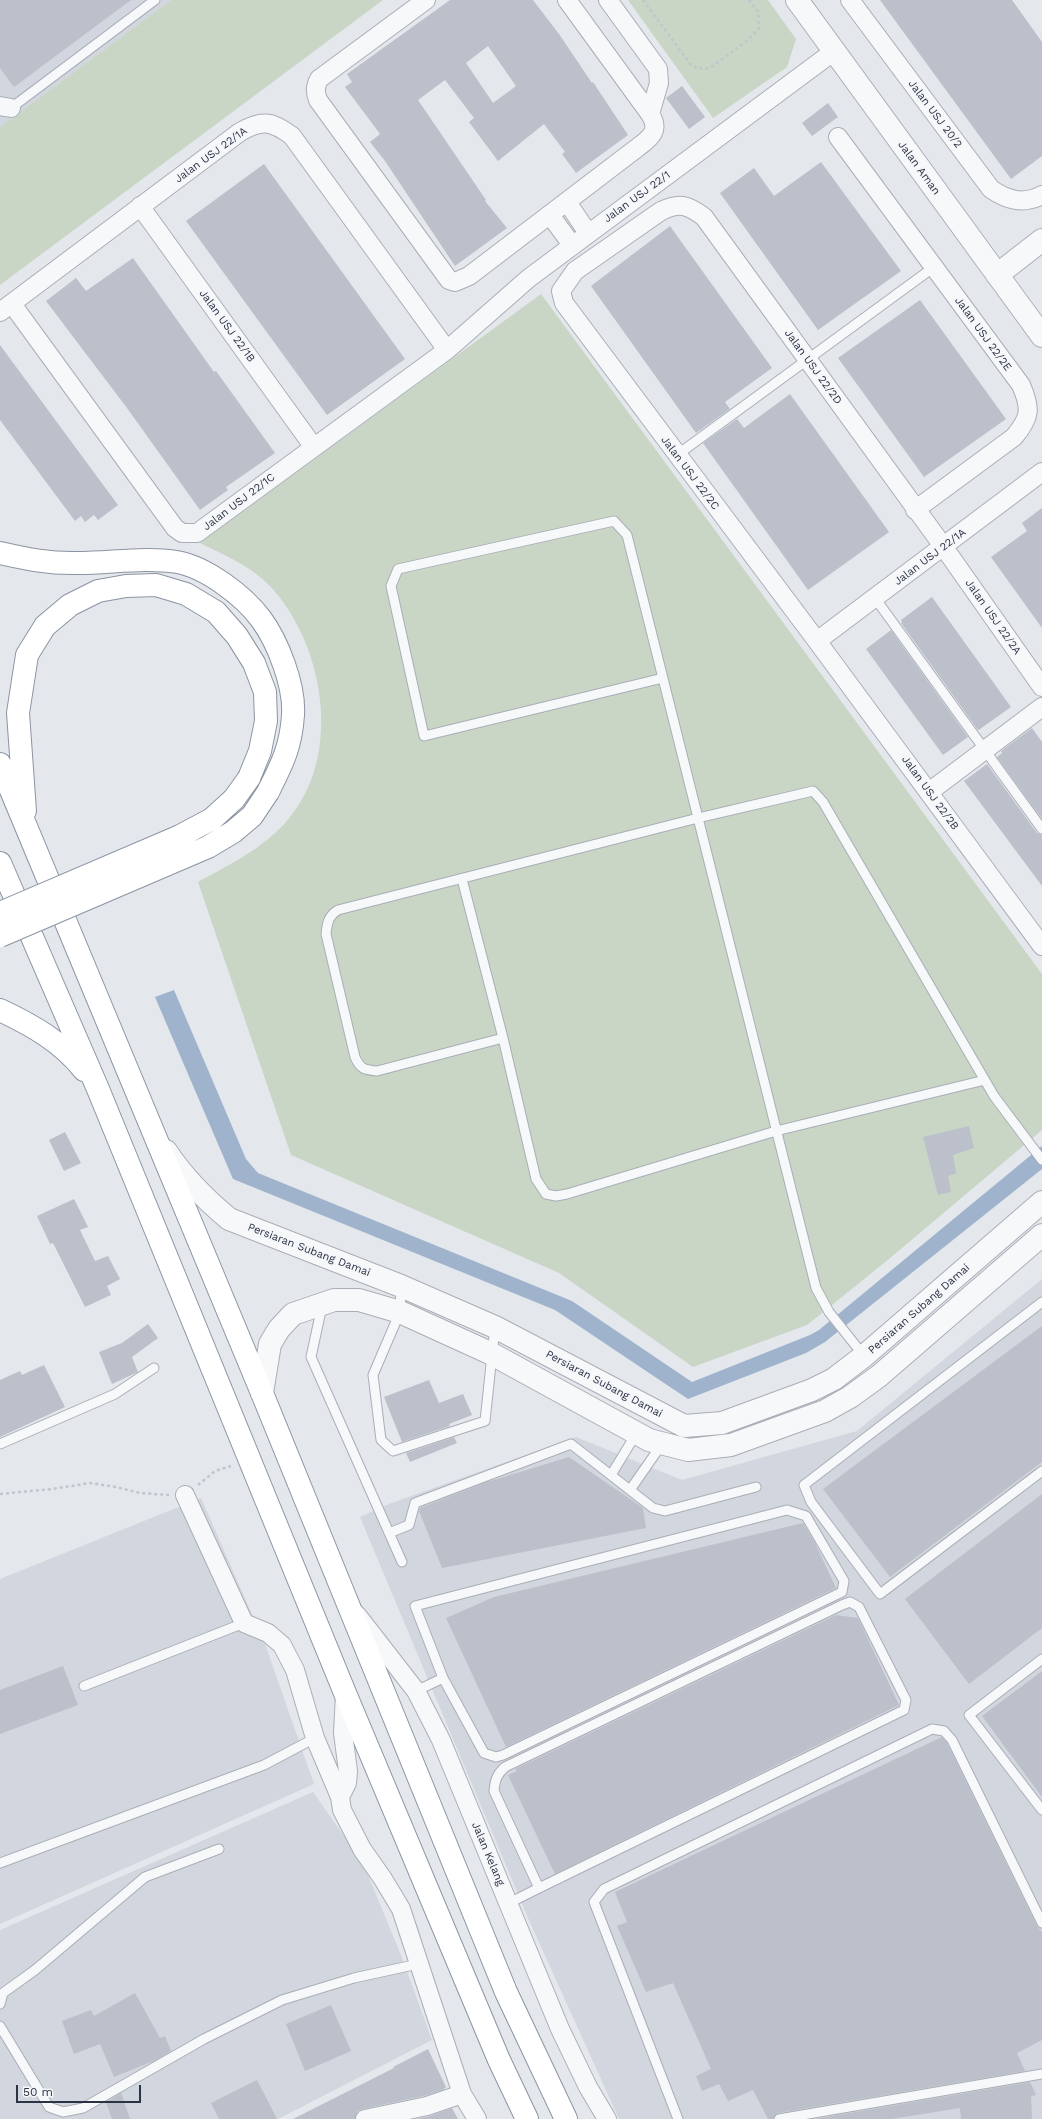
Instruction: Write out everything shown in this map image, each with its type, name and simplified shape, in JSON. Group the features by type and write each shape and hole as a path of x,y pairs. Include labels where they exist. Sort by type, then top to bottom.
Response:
{"highway":[{"path":"0,553 33,561 76,564 151,560 179,563 205,572 240,596 261,619 276,646 289,680 293,714 289,749 268,792 252,816 233,832 208,847 0,936"},
{"path":"0,913 180,836 212,819 234,799 249,778 260,751 266,721 265,692 254,664 237,636 216,612 186,594 156,586 126,586 98,591 70,604 45,626 27,655 18,713 27,830"},
{"path":"0,764 262,1393 506,1992 566,2119"},
{"path":"0,863 98,1089 345,1693 499,2060 527,2119"},
{"path":"0,1010 52,1038 74,1058 98,1089"}],"street":[{"path":"426,0 319,79 315,87 318,100 449,280 455,282 469,276 650,138 655,127 655,121 567,0"},
{"path":"608,0 658,69 659,83 650,114"},
{"name":"Jalan Aman","path":"796,0 1042,336"},
{"name":"Jalan USJ 20/2","path":"850,0 991,189 1013,201 1039,197"},
{"name":"Jalan USJ 22/1","path":"447,350 507,295 588,233 833,52"},
{"name":"Jalan USJ 22/1A","path":"6,308 140,206 250,126 261,122 282,128 292,136 447,350"},
{"name":"Jalan USJ 22/2E","path":"838,137 1021,385 1027,400 1029,413 1024,426 1014,437 915,510"},
{"path":"567,202 588,233"},
{"name":"Jalan USJ 22/2C","path":"672,205 661,211 576,271 561,291 564,304 817,641"},
{"name":"Jalan USJ 22/2D","path":"672,205 681,205 693,209 704,217 808,359 915,510 943,546"},
{"name":"Jalan USJ 22/1B","path":"140,206 313,446"},
{"path":"550,215 572,245"},
{"path":"997,275 1040,246"},
{"name":"Jalan USJ 22/1C","path":"6,308 175,528 182,533 190,534 205,529 313,446 447,350"},
{"name":"Jalan USJ 22/1A","path":"817,641 1042,472"},
{"name":"Jalan USJ 22/2A","path":"943,546 1042,687"},
{"name":"Jalan USJ 22/2B","path":"817,641 1042,946"},
{"path":"929,792 1042,707"},
{"name":"Persiaran Subang Damai","path":"155,1135 177,1168 209,1203 229,1219 401,1286 494,1327 684,1426 722,1423 812,1390 834,1378 864,1356 1042,1202"},
{"path":"262,1393 270,1344 279,1329 293,1314 334,1300 359,1300 400,1312 490,1353 649,1440 688,1450 731,1445 825,1411 850,1397 879,1376 1042,1235"},
{"path":"185,1495 244,1623 268,1633 282,1645 295,1670 315,1738 340,1797 342,1810 362,1850 383,1878 401,1909 462,2094 477,2119"},
{"name":"Jalan Kelang","path":"346,1602 416,1690 441,1740 572,2056 607,2119"},
{"path":"340,1797 348,1783 343,1733 345,1693"},
{"path":"365,2119 427,2106 462,2094"}],"lane":[{"path":"5,107 155,0"},
{"path":"678,455 934,266"},
{"path":"663,678 424,736 391,586 398,569 614,521 627,535 663,678 698,818 776,1132 816,1288 829,1312 864,1356"},
{"path":"875,598 986,749 1042,829"},
{"path":"503,1038 377,1071 364,1070 358,1065 355,1057 326,934 328,921 333,913 338,910 462,878 806,791 812,791 818,795 985,1080 1042,1160"},
{"path":"462,878 503,1038 536,1179 546,1194 556,1196 567,1194 776,1132 985,1080"},
{"path":"401,1286 400,1312 373,1375 381,1440 393,1451 485,1421 490,1353 494,1327"},
{"path":"1042,1302 804,1485 811,1502 880,1594 1042,1471"},
{"path":"323,1303 311,1357 402,1562"},
{"path":"0,1444 115,1394 154,1368"},
{"path":"611,1475 636,1434"},
{"path":"390,1533 409,1525 415,1503 571,1444 653,1508 665,1511 756,1487"},
{"path":"630,1490 662,1444"},
{"path":"787,1510 806,1516 844,1581 842,1592 504,1756 496,1757 484,1753 443,1678 415,1606 787,1510"},
{"path":"509,1903 540,1888 904,1710 906,1700 859,1607 850,1602 842,1605 501,1770 495,1782 494,1791 540,1888"},
{"path":"84,1686 244,1623"},
{"path":"1042,1659 969,1715 1042,1810"},
{"path":"416,1690 443,1678"},
{"path":"678,2119 594,1902 604,1889 932,1729 944,1731 952,1740 1042,1923"},
{"path":"0,1863 264,1765 315,1738"},
{"path":"0,2004 3,1993 35,1970 145,1877 219,1849"},
{"path":"0,2026 49,2107 63,2112 83,2108 204,2039 282,2000 354,1978 418,1964"},
{"path":"779,2119 1042,2074"}],"path":[{"path":"643,0 691,65 706,69 713,66 748,40 759,28 758,12 749,0"},
{"path":"0,1494 52,1489 90,1483 116,1487 140,1494 185,1495 215,1471 251,1461"}],"shaded area":[{"path":"0,0 171,0 0,127"},
{"path":"1042,1279 1042,2119 619,2119 528,1918 360,1517 389,1504 576,1437 682,1480 857,1431"},
{"path":"201,1498 265,1644 314,1784 0,1924 0,1579"},
{"path":"313,1792 363,1863 401,1955 432,2040 278,2119 0,2119 0,1930"}],"green space":[{"path":"171,0 383,0 0,285 0,127"},
{"path":"628,0 768,0 796,39 787,67 713,118"},
{"path":"541,294 1042,974 1042,1130 889,1259 807,1325 693,1367 559,1273 291,1155 198,882 249,853 273,835 293,813 308,787 318,759 321,728 320,697 313,666 303,637 288,609 263,579 246,567 200,543"}],"water":[{"path":"174,990 246,1159 258,1173 572,1301 692,1382 810,1335 819,1330 1042,1146 1042,1169 825,1342 806,1353 688,1399 555,1310 233,1179 155,997"}],"building":[{"path":"0,0 131,0 14,87 0,68"},
{"path":"450,0 533,0 559,34 592,83 593,82 628,135 576,173 562,154 565,152 544,124 498,161 469,122 474,118 445,80 418,100 486,200 485,201 507,228 455,266 385,161 370,142 380,134 345,87 352,82 347,74","holes":["488,46 516,86 493,103 466,63"]},
{"path":"880,0 1012,0 1042,42 1042,156 1011,179"},
{"path":"682,86 705,117 689,129 666,98"},
{"path":"828,103 838,117 812,136 802,123"},
{"path":"821,162 901,271 818,330 720,193 754,168 774,196"},
{"path":"264,164 405,359 327,415 186,221"},
{"path":"670,226 772,368 725,402 730,409 696,433 591,286"},
{"path":"133,258 214,372 216,371 275,453 226,487 228,490 200,510 127,408 46,301 76,278 86,291"},
{"path":"920,300 1006,419 924,477 838,358"},
{"path":"0,345 118,505 98,520 94,515 85,522 81,516 75,521 0,420"},
{"path":"790,394 889,532 808,590 703,443 737,419 744,428"},
{"path":"1042,508 1042,628 991,557 1027,531 1022,523"},
{"path":"932,597 1011,707 978,730 901,623 901,620"},
{"path":"891,630 968,737 943,755 866,649"},
{"path":"1032,728 1042,742 1042,819 997,757 1002,753 1001,751"},
{"path":"987,764 1037,833 1042,835 1042,886 964,781"},
{"path":"969,1126 974,1148 953,1155 956,1173 948,1176 951,1192 938,1195 923,1137"},
{"path":"65,1132 81,1163 64,1171 49,1140"},
{"path":"74,1199 88,1227 80,1230 95,1261 108,1256 120,1279 107,1286 111,1295 85,1307 53,1243 50,1244 37,1216"},
{"path":"148,1324 158,1338 132,1357 138,1372 112,1384 99,1352 122,1343"},
{"path":"1042,1326 1042,1462 890,1577 823,1489"},
{"path":"44,1365 65,1407 0,1437 0,1380 20,1371 22,1375"},
{"path":"429,1380 439,1403 463,1394 472,1415 449,1424 450,1426 402,1442 384,1397"},
{"path":"454,1437 457,1443 410,1462 406,1453"},
{"path":"569,1457 643,1508 646,1528 442,1568 419,1511 420,1508 484,1483"},
{"path":"1042,1494 1042,1628 969,1684 905,1599"},
{"path":"803,1523 815,1543 836,1588 506,1747 446,1618 494,1597"},
{"path":"836,1615 858,1618 899,1705 555,1874 508,1775 517,1771 515,1769"},
{"path":"63,1666 78,1705 0,1734 0,1690"},
{"path":"1042,1671 1042,1797 982,1716"},
{"path":"942,1737 947,1743 1037,1926 1042,1932 1042,2040 1017,2053 1025,2071 778,2113 773,2119 768,2119 753,2090 728,2101 719,2084 702,2091 696,2076 711,2069 673,1983 646,1992 617,1926 627,1922 615,1892"},
{"path":"135,1993 160,2038 165,2036 171,2051 156,2060 114,2077 100,2044 74,2054 62,2021 91,2010 94,2016"},
{"path":"331,2005 351,2051 305,2071 286,2024"},
{"path":"428,2049 446,2087 443,2090 424,2096 363,2109 358,2111 355,2119 293,2119 394,2068 393,2067"},
{"path":"257,2080 277,2119 219,2119 211,2103"},
{"path":"1030,2082 1036,2095 1031,2096 1032,2119 961,2119 960,2108 892,2119 815,2119"},
{"path":"121,2093 130,2119 112,2119 106,2102"},
{"path":"452,2108 458,2119 416,2119 430,2116"}]}
